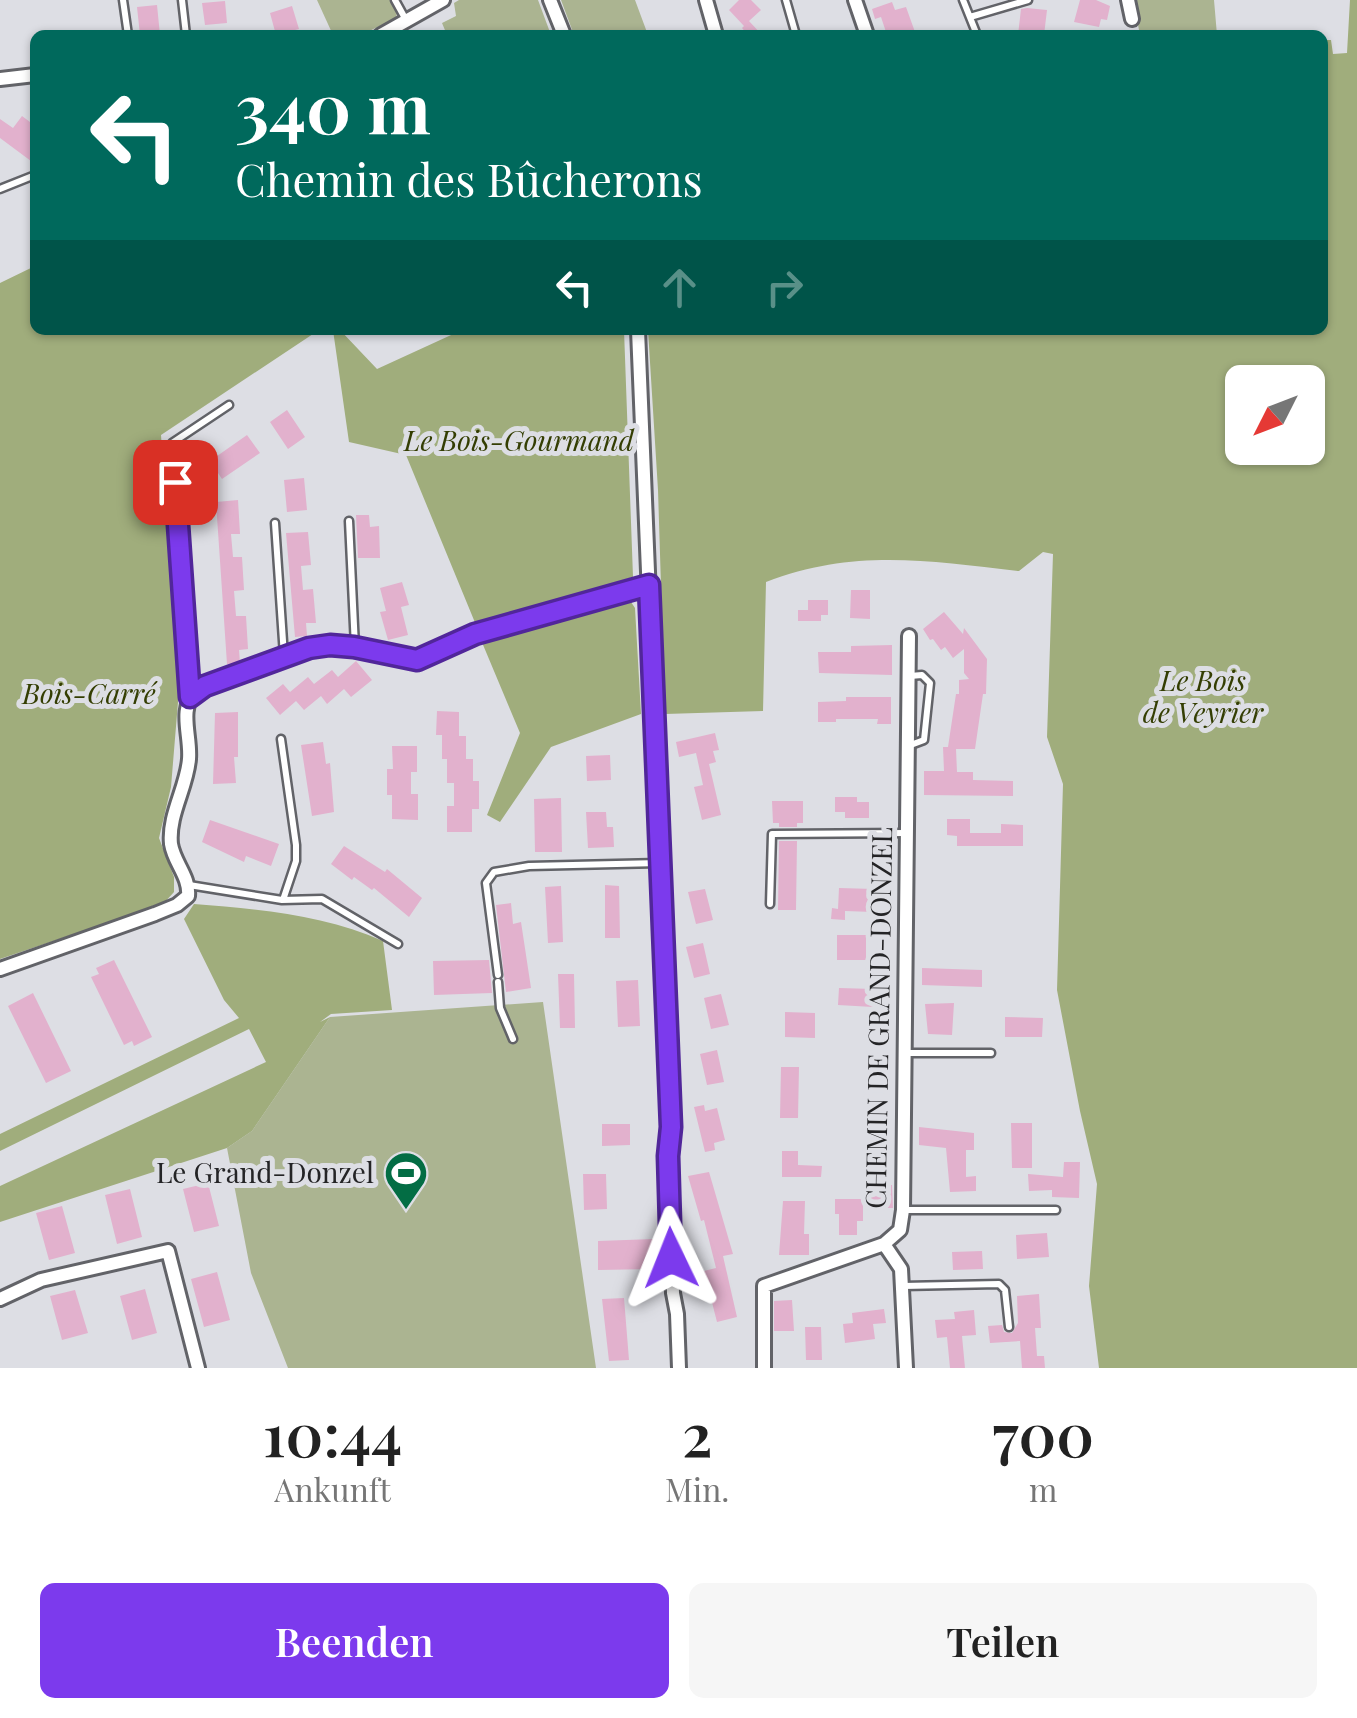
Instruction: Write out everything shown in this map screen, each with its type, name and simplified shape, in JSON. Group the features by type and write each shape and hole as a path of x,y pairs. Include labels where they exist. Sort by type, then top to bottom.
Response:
{"street":[{"path":"390,30 443,0"},
{"path":"550,0 562,30"},
{"path":"706,0 715,30"},
{"path":"855,0 866,30"},
{"path":"1128,0 1132,19"},
{"path":"0,79 30,76"},
{"path":"638,335 671,1127 668,1156 672,1293 678,1314 679,1368"},
{"path":"0,969 177,905 188,896 189,886 171,842 178,795 189,761 186,710 190,697 205,686 330,645 417,660 475,634 649,585"},
{"name":"CHEMIN DE GRAND-DONZEL","path":"764,1368 764,1286 884,1244 900,1230 910,636"},
{"path":"884,1244 901,1269 906,1368"},
{"path":"0,1299 41,1280 168,1251 198,1368"}],"lane":[{"path":"123,0 127,30"},
{"path":"182,0 185,30"},
{"path":"395,0 407,21"},
{"path":"786,0 795,30"},
{"path":"963,0 976,30"},
{"path":"970,17 1028,0"},
{"path":"0,189 30,177"},
{"path":"190,697 172,443 229,404"},
{"path":"349,521 354,647"},
{"path":"274,523 284,657"},
{"path":"908,746 924,740 930,682 922,676 909,676"},
{"path":"281,739 296,844 296,861 282,900"},
{"path":"770,904 772,834 907,832"},
{"path":"513,1039 500,1008 486,884 494,872 529,866 660,862"},
{"path":"189,886 282,900 322,899 398,944"},
{"path":"905,1053 992,1053"},
{"path":"903,1210 1056,1210"},
{"path":"902,1286 999,1284 1005,1290 1009,1327"}],"green space":[{"path":"317,0 390,0 397,13 396,18 371,30 331,30"},
{"path":"538,0 549,30 445,30 442,23 456,16 454,3"},
{"path":"561,0 635,0 646,30 572,30"},
{"path":"1133,0 1214,0 1217,30 1139,30"},
{"name":"Le Bois de Veyrier","path":"1350,0 1357,0 1357,1368 1099,1368 1089,1286 1097,1184 1057,990 1063,784 1047,737 1053,554 1043,552 1019,571 923,561 861,561 798,571 766,582 763,711 665,714 648,335 1328,335 1331,40 1333,54 1347,53"},
{"name":"Bois-Carré","path":"30,268 30,335 311,335 161,435 179,690 171,787 159,838 174,877 174,892 163,904 0,959 0,283"},
{"name":"Le Bois-Gourmand","path":"334,335 345,335 377,369 451,335 624,335 633,577 476,625 406,455 349,442"},
{"path":"631,602 635,608 641,714 551,747 500,822 487,815 520,733 481,640"},
{"path":"194,904 315,919 383,941 392,1010 331,1014 320,1022 330,1017 252,1131 227,1148 0,1222 0,1186 266,1062 249,1029 0,1151 0,1134 239,1018 224,1000 184,919"},
{"name":"Le Grand-Donzel","path":"543,1002 596,1368 288,1368 251,1273 227,1148 252,1131 330,1017"}],"building":[{"path":"739,0 751,0 761,10 749,21 757,30 744,30 729,10"},
{"path":"1080,0 1096,0 1110,6 1107,20 1101,19 1099,27 1074,22"},
{"path":"225,1 227,23 205,25 202,3"},
{"path":"892,2 895,10 906,7 914,30 885,30 881,17 875,19 872,9"},
{"path":"157,5 160,30 139,30 137,7"},
{"path":"292,6 299,29 275,30 270,13"},
{"path":"1021,9 1047,10 1045,30 1019,30"},
{"path":"22,116 30,122 30,160 0,138 0,119 13,128"},
{"path":"287,410 305,437 288,449 270,422"},
{"path":"247,435 260,453 222,479 210,461"},
{"path":"304,478 307,510 287,512 284,480"},
{"path":"238,500 240,534 231,534 233,557 242,557 244,590 234,591 236,616 246,616 248,649 239,650 240,663 227,664 216,502"},
{"path":"356,515 369,515 370,527 379,526 380,558 358,558"},
{"path":"308,532 311,565 301,566 303,590 313,589 316,623 306,623 307,636 295,637 286,533"},
{"path":"402,582 409,605 401,607 408,635 388,640 380,612 386,611 380,588"},
{"path":"851,590 870,590 870,619 850,618"},
{"path":"808,600 828,600 828,615 821,615 821,621 798,621 798,610 808,610"},
{"path":"944,612 963,634 964,628 987,659 986,694 975,749 956,749 957,772 973,772 973,780 1013,781 1013,796 924,795 924,771 944,771 943,747 948,747 959,680 969,679 964,673 964,649 953,658 945,647 941,650 930,640 923,629"},
{"path":"892,645 892,675 819,673 818,652 851,652 851,646"},
{"path":"356,661 372,680 351,697 344,689 327,704 321,696 304,710 296,701 280,715 266,698 283,684 290,692 308,677 314,684 332,670 338,677"},
{"path":"846,697 891,697 891,724 877,724 878,719 818,722 818,702 846,701"},
{"path":"437,711 459,712 459,736 466,736 466,759 473,759 473,781 479,781 479,809 472,809 472,832 447,832 447,806 454,806 454,783 447,783 442,735 436,735"},
{"path":"238,712 236,783 213,784 215,713"},
{"path":"715,733 719,750 713,751 716,762 709,764 721,815 702,820 694,787 703,785 696,753 679,757 676,742"},
{"path":"323,742 326,764 330,763 334,812 312,816 301,745"},
{"path":"392,746 417,746 417,772 411,772 411,794 418,794 418,820 392,819 387,769 393,769"},
{"path":"610,755 611,780 587,781 586,756"},
{"path":"835,797 857,797 857,802 869,802 869,818 845,818 845,812 835,812"},
{"path":"561,798 562,852 535,852 534,799"},
{"path":"772,801 803,801 803,823 779,827 779,823 773,823"},
{"path":"586,812 606,812 607,827 613,827 614,847 588,848"},
{"path":"947,819 970,819 970,833 1001,833 1001,824 1023,825 1023,846 957,846 957,836 947,835"},
{"path":"210,820 279,844 271,866 246,856 244,862 202,842"},
{"path":"779,841 797,841 796,910 778,910"},
{"path":"344,846 385,872 387,869 422,898 409,917 374,888 354,877 352,880 331,864"},
{"path":"605,885 619,886 620,938 605,938"},
{"path":"561,886 563,942 548,943 545,887"},
{"path":"839,888 874,889 873,912 845,911 845,920 831,919 832,908 838,909"},
{"path":"705,889 713,920 696,924 688,892"},
{"path":"511,903 513,924 521,922 531,988 506,992 496,905"},
{"path":"837,935 866,935 866,960 837,960"},
{"path":"703,943 710,974 694,978 686,947"},
{"path":"114,960 152,1037 134,1046 132,1041 124,1045 91,977 99,974 96,968"},
{"path":"489,960 492,993 434,995 433,961"},
{"path":"922,968 982,970 982,987 922,985"},
{"path":"558,974 574,974 575,1028 560,1028"},
{"path":"638,980 640,1026 618,1027 616,981"},
{"path":"839,988 874,989 873,1007 838,1005"},
{"path":"33,993 71,1071 46,1083 8,1006"},
{"path":"721,994 729,1025 711,1029 704,998"},
{"path":"954,1003 952,1035 928,1034 925,1004"},
{"path":"785,1012 815,1013 815,1038 785,1037"},
{"path":"1005,1017 1043,1018 1042,1037 1005,1037"},
{"path":"717,1050 724,1082 707,1085 700,1054"},
{"path":"781,1067 799,1067 798,1118 780,1118"},
{"path":"704,1105 705,1111 717,1108 725,1140 714,1143 715,1150 705,1152 694,1107"},
{"path":"1011,1123 1032,1123 1032,1168 1012,1168"},
{"path":"602,1124 630,1124 630,1145 602,1146"},
{"path":"919,1127 974,1133 974,1150 966,1150 966,1177 976,1176 976,1191 950,1192 946,1148 919,1145"},
{"path":"782,1151 798,1151 798,1165 822,1166 821,1177 782,1177"},
{"path":"1064,1162 1080,1162 1079,1198 1052,1197 1052,1190 1029,1191 1028,1174 1063,1177"},
{"path":"709,1172 733,1254 723,1256 737,1317 717,1322 704,1271 716,1268 688,1176"},
{"path":"583,1174 606,1174 607,1209 584,1210"},
{"path":"886,1175 886,1185 892,1185 893,1208 871,1208 870,1176"},
{"path":"208,1183 219,1226 194,1232 183,1189"},
{"path":"130,1189 142,1237 117,1244 105,1195"},
{"path":"835,1199 863,1199 863,1221 857,1221 857,1235 839,1235"},
{"path":"783,1201 805,1201 804,1234 809,1234 809,1255 779,1255"},
{"path":"62,1206 75,1253 49,1260 36,1213"},
{"path":"1047,1233 1049,1257 1017,1259 1016,1235"},
{"path":"654,1239 654,1269 598,1270 598,1241"},
{"path":"982,1251 983,1269 953,1270 952,1252"},
{"path":"217,1272 230,1320 204,1327 191,1279"},
{"path":"145,1289 157,1333 132,1340 120,1296"},
{"path":"75,1290 88,1333 62,1340 50,1296"},
{"path":"1039,1294 1041,1328 1035,1328 1037,1356 1044,1356 1045,1368 1022,1368 1020,1341 990,1343 988,1326 1002,1325 1004,1332 1012,1333 1018,1323 1017,1296"},
{"path":"624,1298 629,1360 609,1361 602,1299"},
{"path":"792,1300 794,1331 774,1331 774,1301"},
{"path":"884,1309 886,1323 873,1324 875,1339 845,1343 843,1324 853,1323 852,1313"},
{"path":"974,1310 976,1335 962,1336 965,1368 950,1368 947,1337 937,1338 935,1320 955,1319 954,1312"},
{"path":"805,1327 821,1327 822,1360 806,1360"}],"place":[{"name":"Le Grand-Donzel","path":"406,1211"}],"route":[{"path":"175,482 190,697 205,686 309,648 354,647 417,660 475,634 649,585 671,1127 671,1258"}]}
